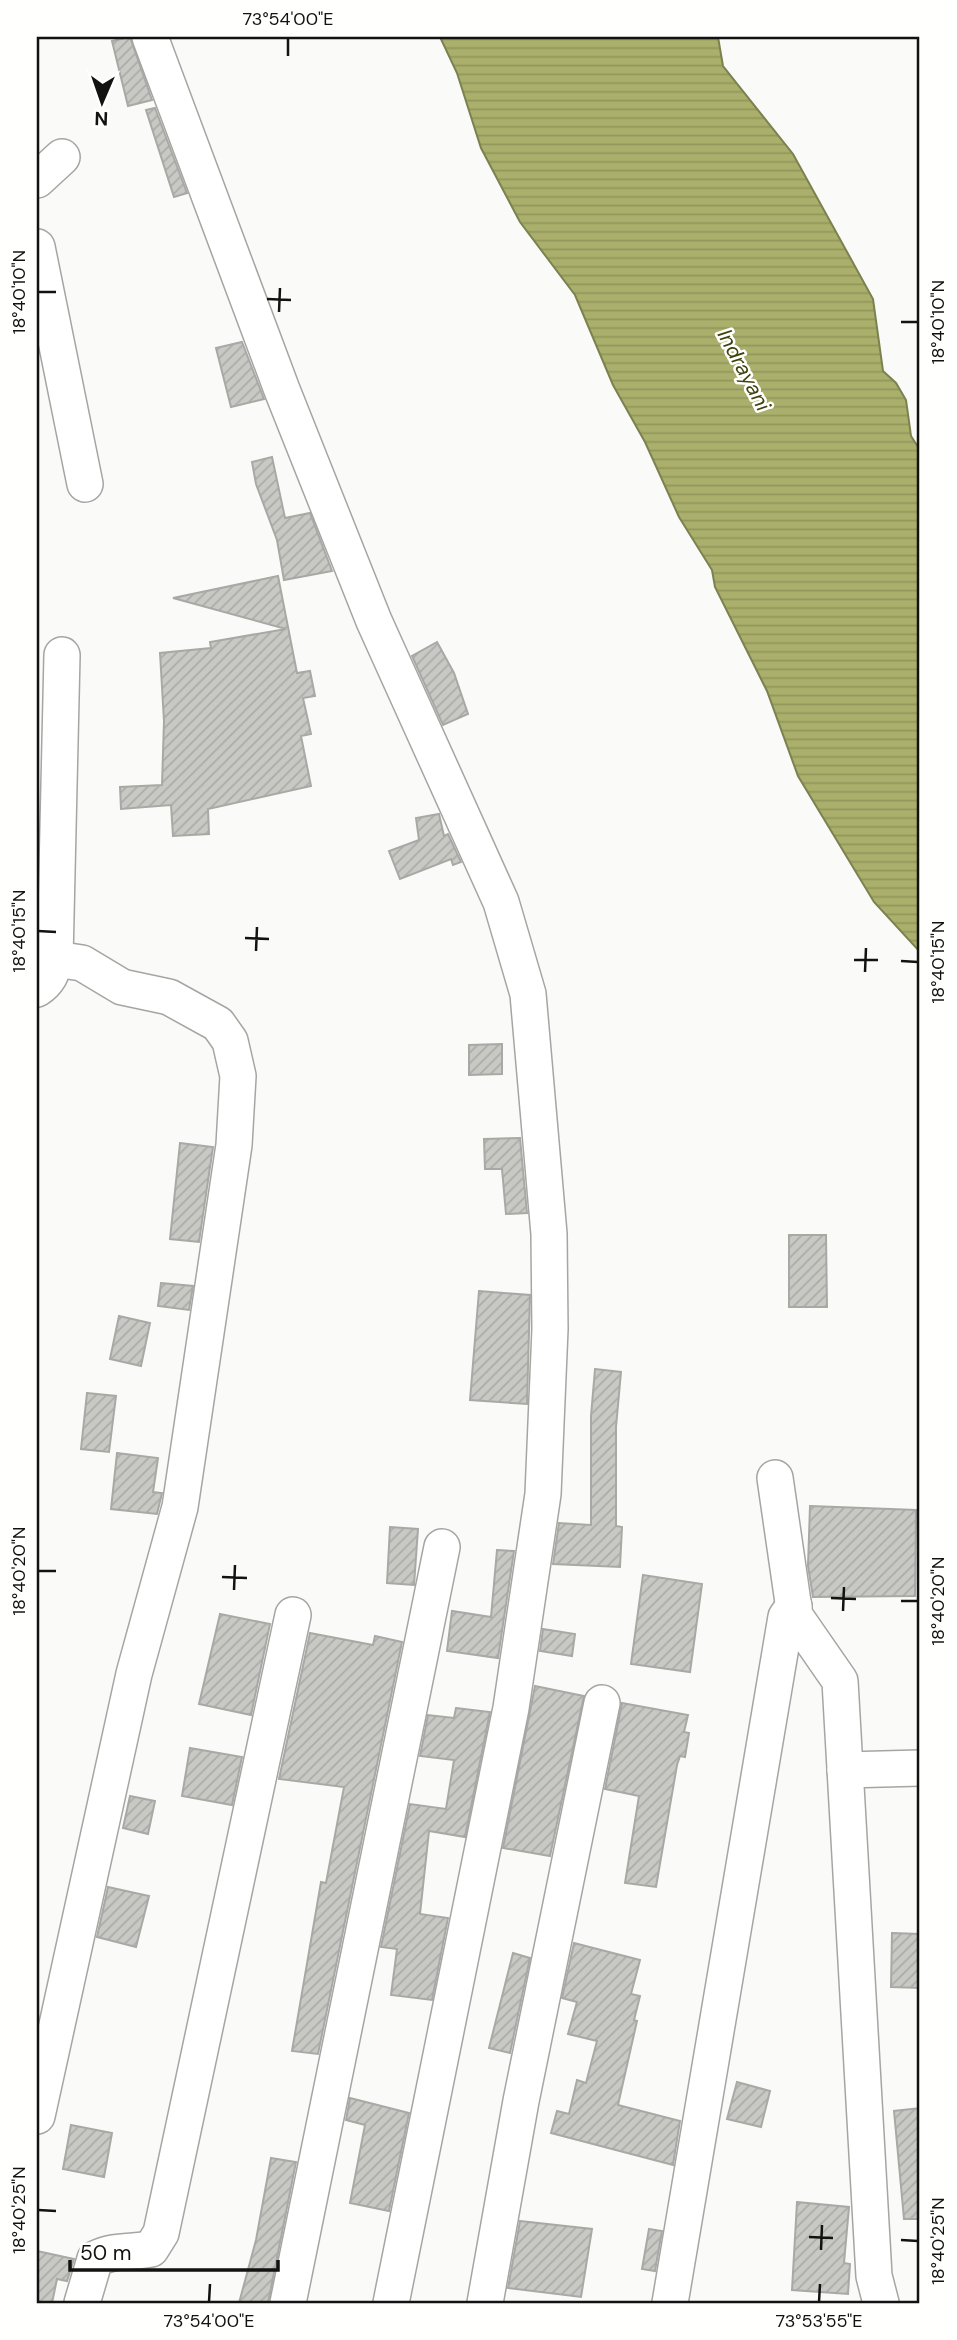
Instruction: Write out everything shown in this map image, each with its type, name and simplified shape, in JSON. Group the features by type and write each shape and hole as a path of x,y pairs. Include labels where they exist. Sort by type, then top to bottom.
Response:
{"street":[{"path":"150,37 282,390 374,621 501,902 528,994 550,1234 550,1329 543,1494 511,1708 391,2303"},
{"path":"37,247 85,484"},
{"path":"37,989 52,972 55,959 62,654"},
{"path":"37,2116 134,1674 180,1507 226,1210 234,1145 238,1076 230,1041 218,1024 169,997 122,987 82,963 55,959"},
{"path":"775,1478 795,1616 840,1681 872,2249 874,2276 881,2303"},
{"path":"288,2303 442,1546"},
{"path":"670,2303 786,1617 794,1606"},
{"path":"82,2303 95,2259 111,2251 135,2252 151,2249 161,2234 293,1615"},
{"path":"485,2303 521,2101 602,1703"},
{"path":"845,1770 920,1768"}],"water":[{"name":"Indrayani","path":"440,37 718,37 723,66 793,154 873,299 883,371 896,383 906,400 911,436 920,450 920,952 874,902 798,776 767,691 715,587 712,570 679,517 645,442 613,385 575,295 520,222 481,148 457,73"}],"building":[{"path":"130,37 152,100 128,106 112,41"},
{"path":"155,108 187,193 174,197 146,110"},
{"path":"242,342 264,399 231,407 216,348"},
{"path":"272,457 285,518 310,513 332,571 284,580 277,540 256,484 252,462"},
{"path":"278,576 297,673 310,671 315,696 303,698 311,734 301,736 311,786 208,809 209,834 173,836 171,805 121,809 120,787 162,785 164,721 160,653 211,648 210,642 286,629 173,598"},
{"path":"437,642 454,673 468,714 443,725 412,656"},
{"path":"439,814 444,836 448,834 461,862 453,865 451,859 400,879 389,851 419,840 416,818"},
{"path":"502,1044 502,1074 469,1075 469,1045"},
{"path":"520,1138 527,1213 506,1214 502,1169 485,1169 484,1139"},
{"path":"180,1143 213,1147 199,1242 170,1239"},
{"path":"789,1235 826,1235 827,1307 789,1307"},
{"path":"161,1283 193,1286 189,1310 158,1306"},
{"path":"479,1291 530,1295 527,1404 470,1400"},
{"path":"119,1316 150,1323 141,1366 110,1359"},
{"path":"595,1369 621,1372 616,1427 616,1526 622,1527 620,1567 553,1564 559,1523 591,1525 591,1416"},
{"path":"87,1393 116,1396 109,1452 81,1449"},
{"path":"117,1453 158,1458 153,1492 162,1493 157,1514 111,1509"},
{"path":"810,1506 916,1510 915,1596 813,1597 808,1566"},
{"path":"390,1527 418,1529 414,1585 387,1583"},
{"path":"497,1550 514,1551 498,1658 447,1651 452,1611 491,1617"},
{"path":"643,1575 702,1584 690,1672 631,1664"},
{"path":"220,1614 270,1624 251,1715 199,1704"},
{"path":"543,1629 575,1634 572,1656 540,1651"},
{"path":"310,1633 373,1645 375,1636 402,1642 318,2054 292,2051 321,1882 326,1883 344,1787 279,1779"},
{"path":"535,1686 584,1696 550,1856 503,1848"},
{"path":"622,1703 688,1715 684,1732 689,1733 685,1757 680,1756 677,1765 656,1887 625,1883 639,1796 605,1789"},
{"path":"456,1708 490,1712 465,1837 429,1831 420,1914 448,1918 432,2000 391,1995 397,1949 381,1947 410,1804 446,1809 454,1760 420,1756 428,1715 454,1718"},
{"path":"190,1748 242,1757 232,1805 182,1796"},
{"path":"130,1796 155,1801 148,1834 123,1828"},
{"path":"108,1887 149,1896 136,1947 97,1937"},
{"path":"892,1933 920,1934 920,1988 891,1987"},
{"path":"574,1943 640,1960 631,1994 640,1996 634,2020 637,2021 618,2105 680,2121 673,2165 551,2133 557,2111 569,2114 577,2080 586,2083 597,2041 568,2034 577,2002 562,1998"},
{"path":"513,1953 530,1958 510,2053 489,2048"},
{"path":"737,2082 770,2091 761,2127 727,2119"},
{"path":"350,2098 409,2113 389,2211 350,2203 365,2125 346,2120"},
{"path":"920,2108 920,2219 904,2219 894,2111"},
{"path":"71,2125 112,2133 104,2177 63,2169"},
{"path":"271,2158 296,2162 268,2303 239,2303 256,2240"},
{"path":"797,2202 849,2207 844,2263 850,2264 848,2294 792,2290"},
{"path":"520,2221 592,2229 581,2297 508,2288"},
{"path":"649,2229 662,2231 655,2271 642,2269"},
{"path":"37,2251 74,2259 67,2281 57,2279 52,2303 37,2303"}]}
